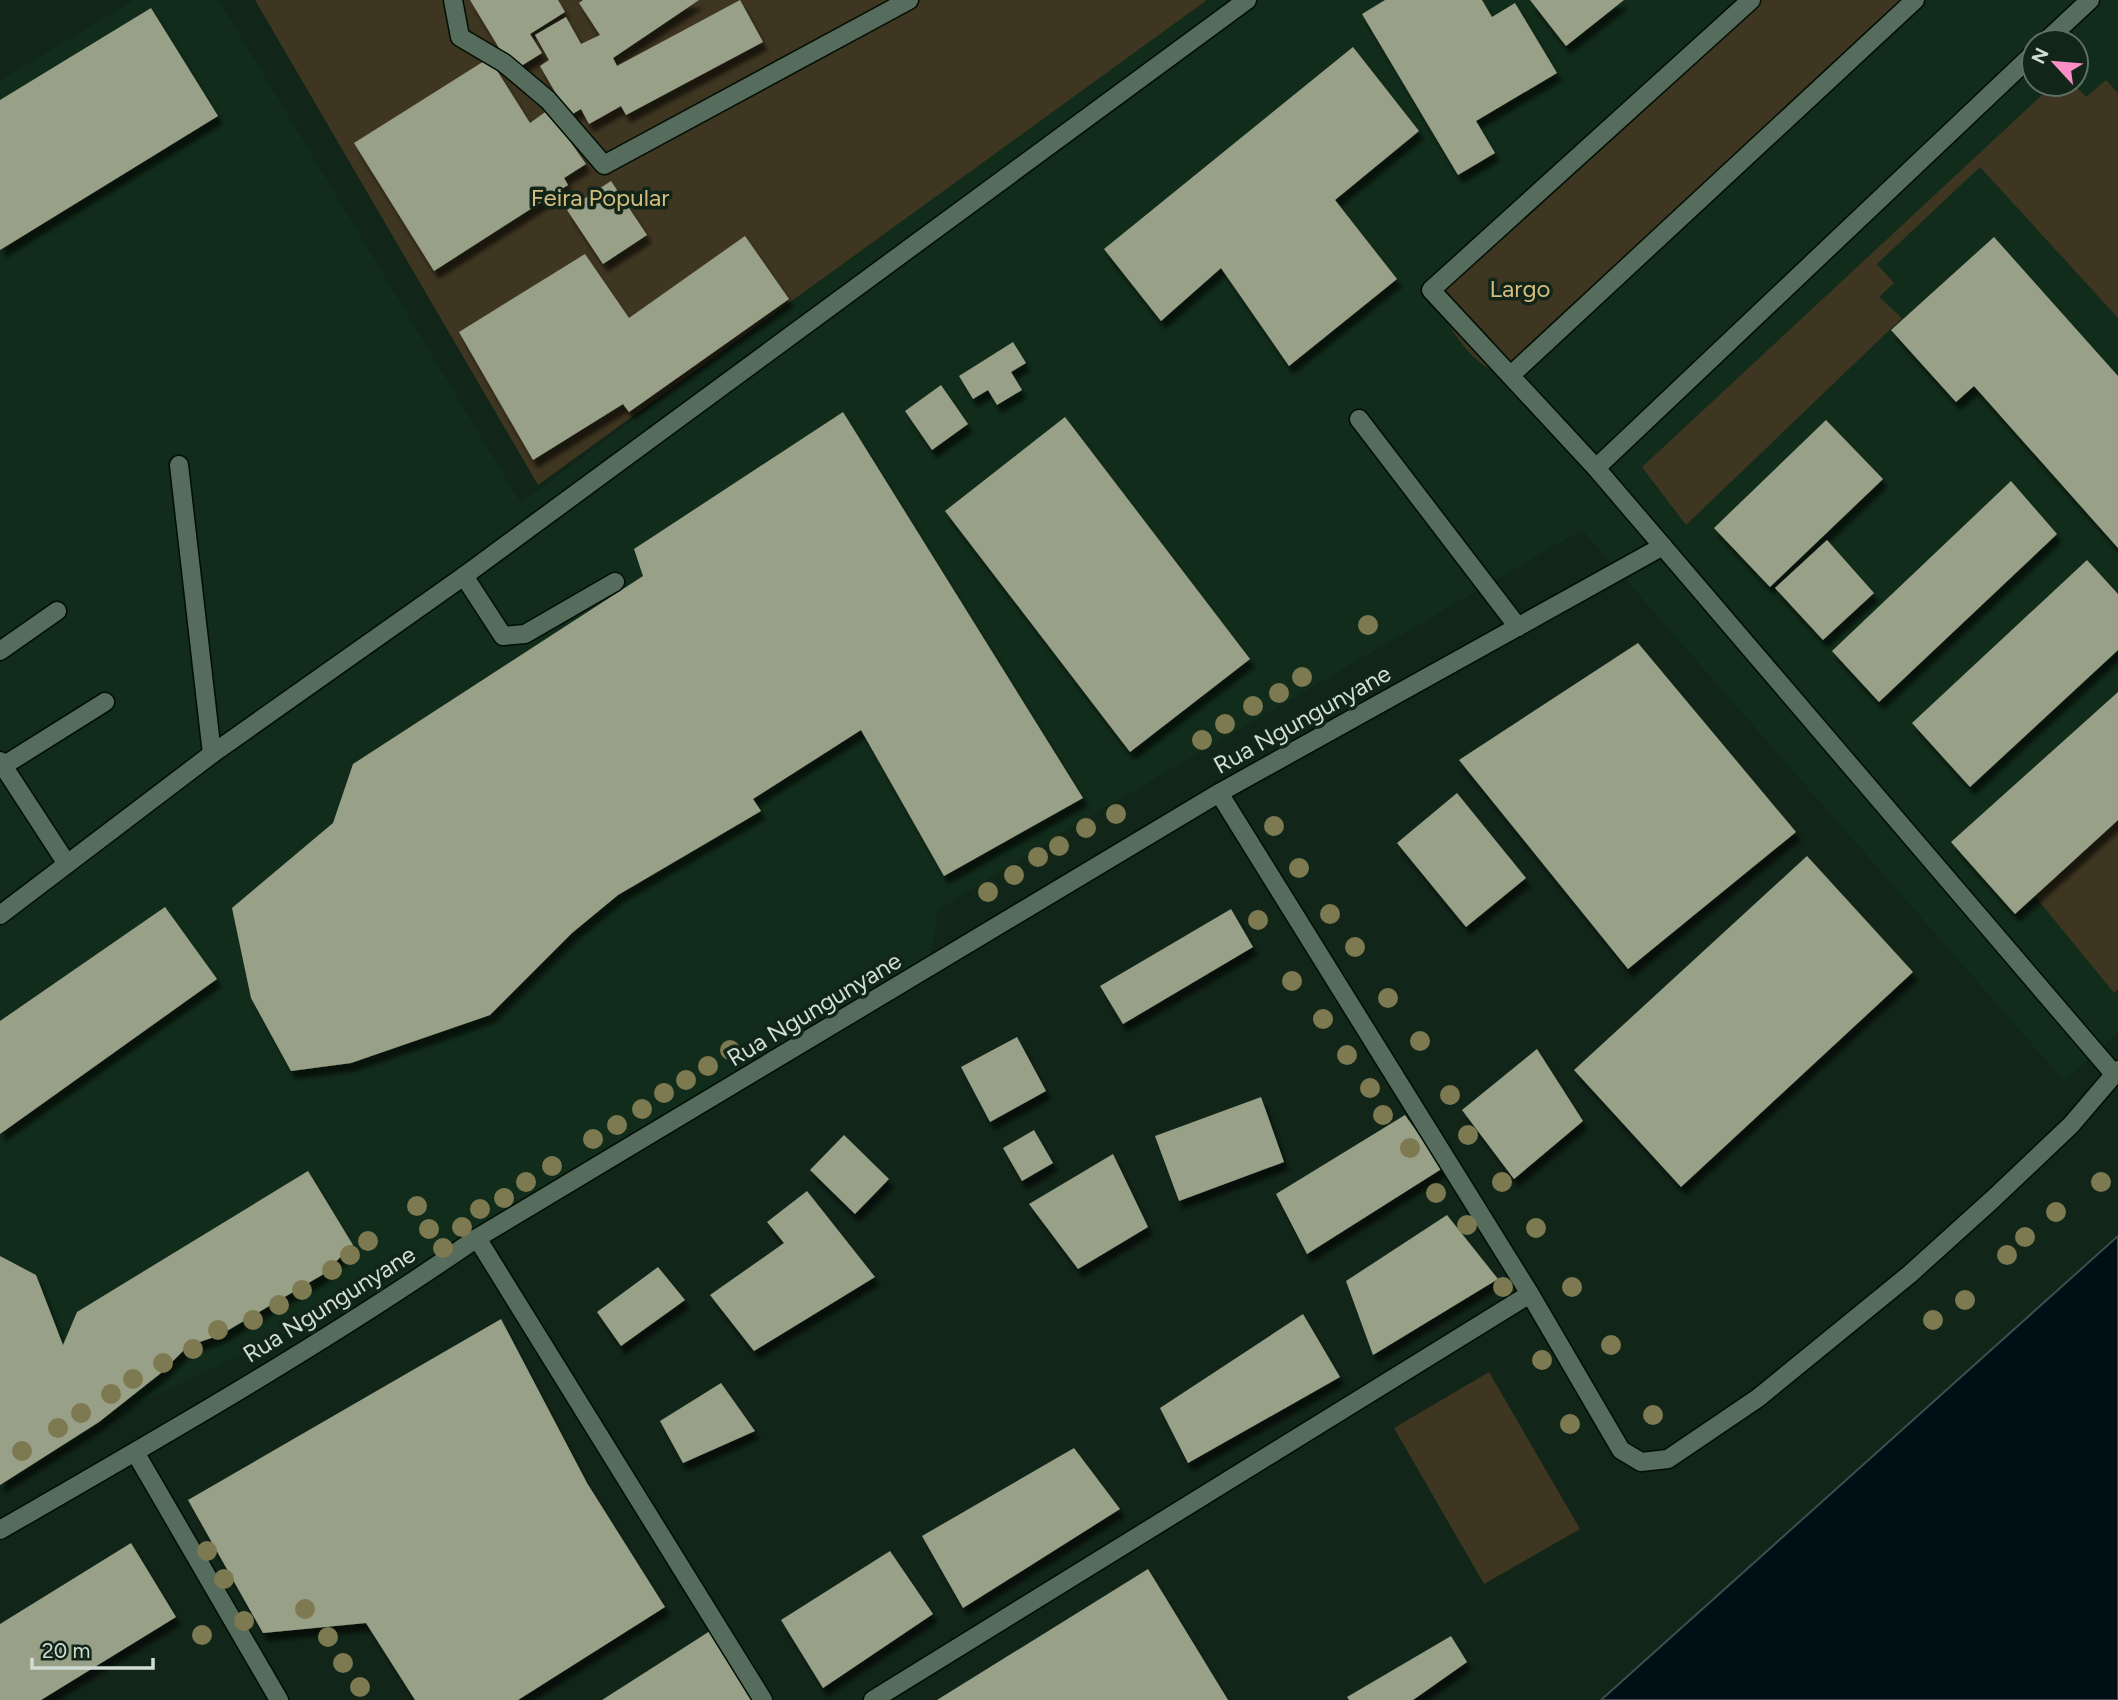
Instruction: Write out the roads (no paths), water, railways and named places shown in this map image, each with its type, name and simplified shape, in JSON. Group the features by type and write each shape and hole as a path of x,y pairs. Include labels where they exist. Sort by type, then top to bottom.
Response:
{"street":[{"path":"453,0 460,37 504,63 548,100 604,165 909,0"},
{"path":"0,915 212,754 464,576 1247,0"},
{"path":"1219,793 1530,1294 1621,1450 1641,1462 1668,1459 1758,1398 1910,1274 2071,1125 2117,1074 1596,468 1431,290 1751,0"},
{"path":"1511,375 1915,0"},
{"path":"2060,28 2090,0"},
{"path":"1596,468 2020,66"},
{"path":"1359,419 1518,627"},
{"path":"179,465 212,754"},
{"name":"Rua Ngungunyane","path":"0,1530 135,1452 404,1289 478,1238 1219,793 1662,546"},
{"path":"464,576 503,636 526,634 615,582"},
{"path":"0,652 57,611"},
{"path":"67,864 2,764 105,702"},
{"path":"478,1238 763,1700"},
{"path":"873,1700 1530,1294"},
{"path":"135,1452 279,1700"}],"park label":[{"name":"Feira Popular","path":"600,197"},
{"name":"Largo","path":"1520,288"}]}
